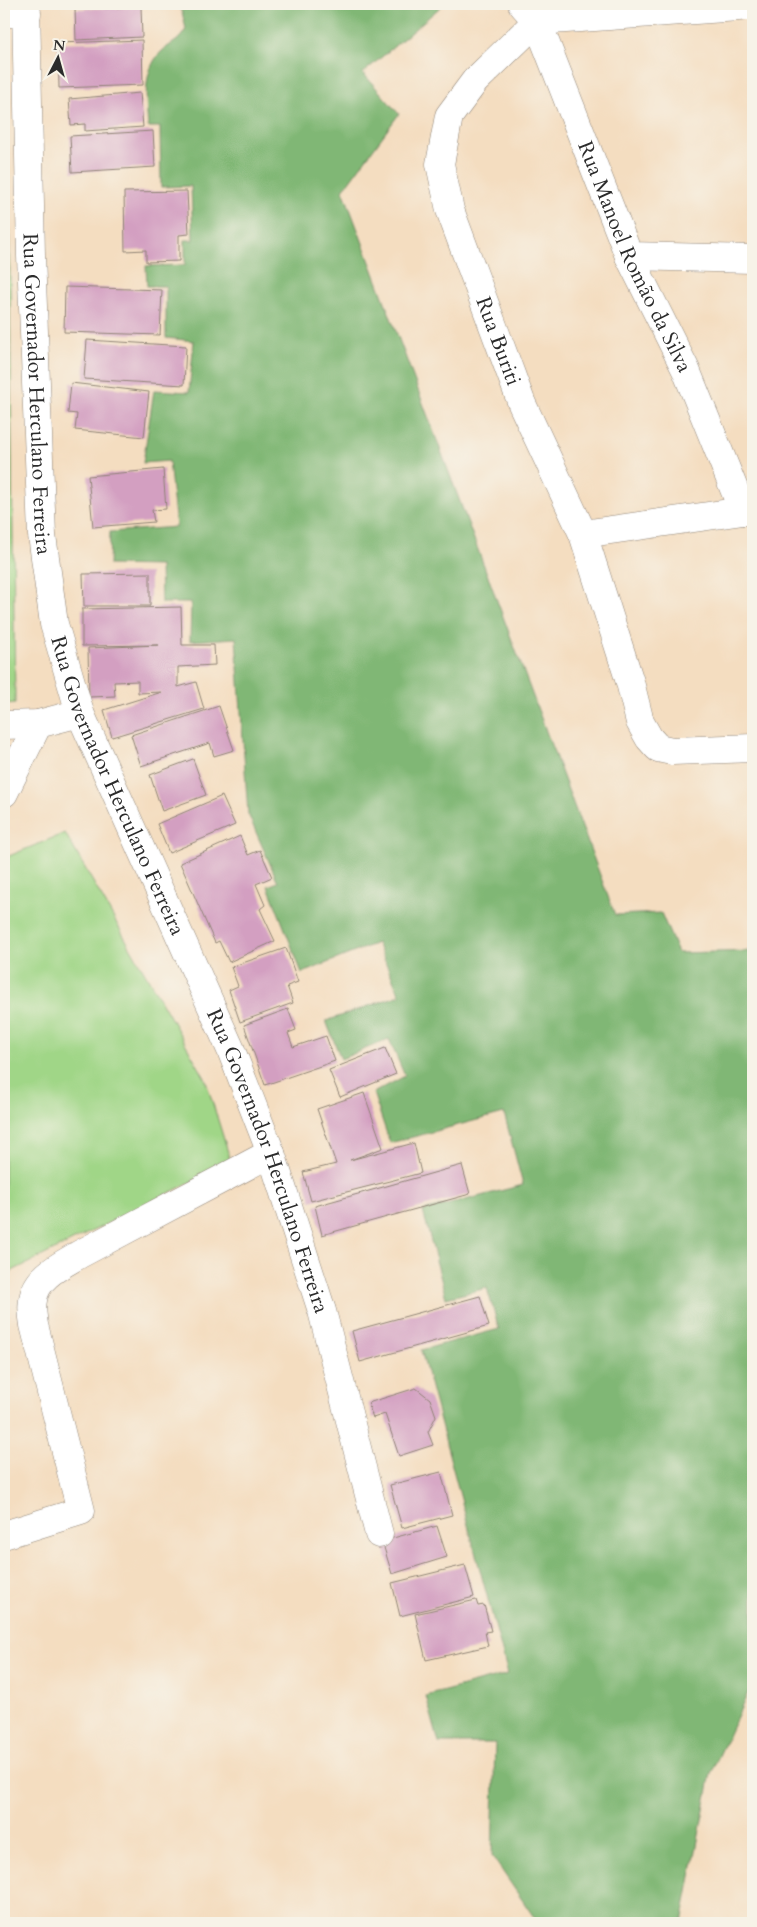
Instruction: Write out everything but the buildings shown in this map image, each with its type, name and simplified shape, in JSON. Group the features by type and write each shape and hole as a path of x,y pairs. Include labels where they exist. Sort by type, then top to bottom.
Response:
{"street":[{"path":"530,13 753,6"},
{"name":"Rua Governador Herculano Ferreira","path":"19,10 42,534 54,624 80,713 231,1050 271,1153 322,1311 379,1534"},
{"name":"Rua Manoel Romão da Silva","path":"530,13 629,256 686,370 748,511 583,534"},
{"name":"Rua Buriti","path":"530,13 449,116 440,164 450,210 522,404 583,534 630,682 640,722 649,738 658,748 672,751 753,748"},
{"path":"629,256 753,259"},
{"path":"4,725 38,724 80,713"},
{"path":"4,793 38,724"},
{"path":"4,1535 81,1511 34,1325 32,1300 40,1282 58,1267 80,1254 271,1153"}],"shaded area":[{"path":"4,26 5,173 4,173"}],"green space":[{"path":"174,4 444,4 363,73 399,114 343,190 615,915 661,913 678,953 753,951 753,1682 711,1773 682,1923 538,1923 492,1856 495,1743 439,1743 426,1696 508,1674 421,1350 499,1329 487,1288 446,1298 423,1211 523,1185 504,1113 390,1143 373,1093 405,1076 389,1039 341,1059 326,1021 400,995 377,943 302,973 268,886 278,882 248,814 236,638 190,641 191,603 161,603 160,566 109,565 110,532 176,527 169,461 143,463 154,390 189,392 194,341 166,338 166,286 147,286 146,266 185,265 185,240 193,240 191,186 161,187 160,127 148,127 147,117 146,97 151,68 161,52 177,40 186,29 182,12"},
{"path":"4,195 9,195 15,703 4,704"},
{"path":"65,833 205,1078 231,1162 4,1275 4,858"}]}
